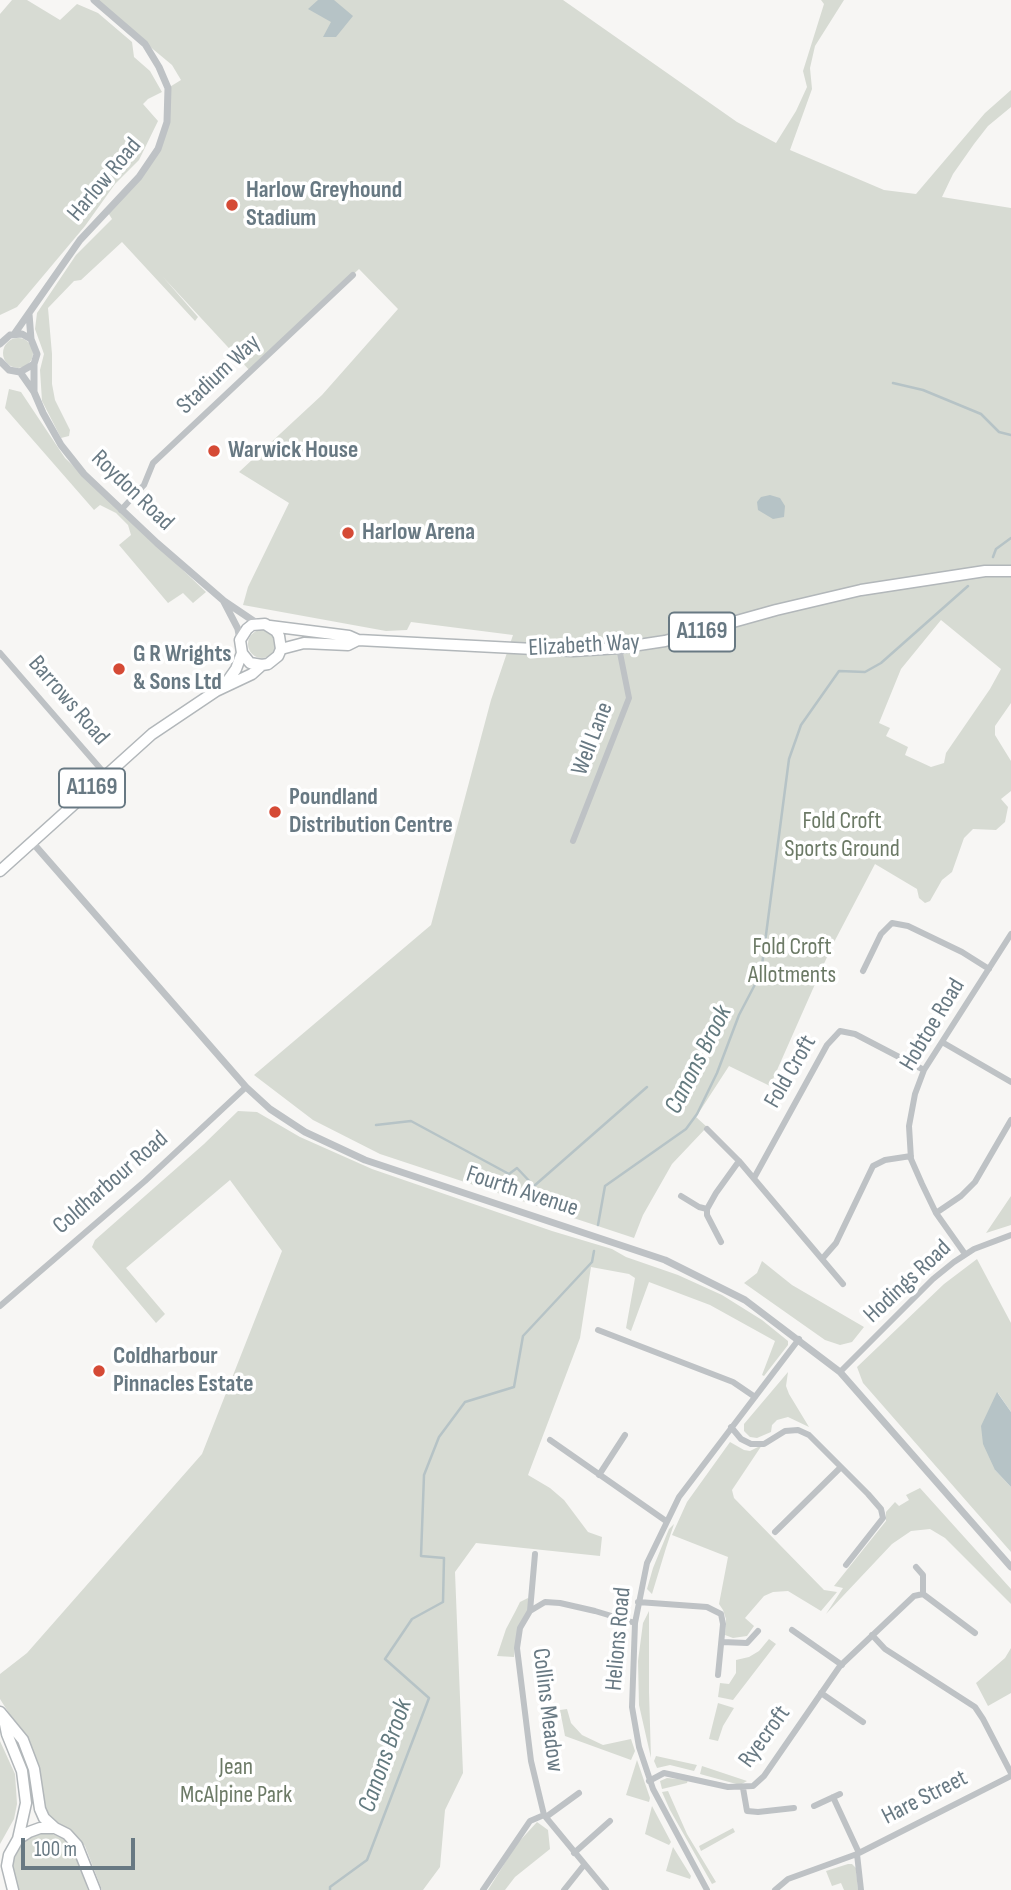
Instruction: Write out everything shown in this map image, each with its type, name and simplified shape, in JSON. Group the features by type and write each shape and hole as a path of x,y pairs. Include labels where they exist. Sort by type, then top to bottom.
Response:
{"main road":[{"name":"Elizabeth Way","path":"271,626 349,636 358,640 573,651 619,648 665,641 861,590 985,571 1011,571"},
{"path":"259,624 271,626 279,636 281,649 274,661 262,665 250,663 242,653 240,640 247,629 259,624"},
{"name":"Elizabeth Way","path":"281,649 304,643 348,645 358,640"},
{"name":"A1169","path":"225,686 242,653"},
{"name":"A1169","path":"0,871 152,734 225,686 252,674 262,665"},
{"path":"2,1715 16,1729 29,1754 44,1818 77,1844 95,1890"},
{"path":"2,1715 22,1771 26,1803 19,1839 8,1859 13,1890"},
{"path":"19,1839 40,1828 55,1828"}],"street":[{"name":"Harlow Road","path":"15,333 80,240 139,177 158,149 167,122 168,88 159,67 145,44 94,0"},
{"name":"Stadium Way","path":"121,510 144,485 153,463 353,275"},
{"path":"29,314 31,339"},
{"path":"1,342 15,333 31,339"},
{"name":"Roydon Road","path":"31,339 37,349 34,392"},
{"path":"2,365 20,372 34,365"},
{"name":"Roydon Road","path":"20,372 34,392 50,427 74,463 121,510 224,601 259,624"},
{"name":"Roydon Road","path":"224,601 238,629 240,640"},
{"name":"Well Lane","path":"573,841 629,698 619,648"},
{"name":"Barrows Road","path":"0,653 106,775"},
{"name":"Fourth Avenue","path":"32,842 246,1087 288,1121 365,1160 664,1260 744,1300 840,1372 1011,1567"},
{"path":"863,971 881,934 892,923 908,926 962,952 989,969"},
{"name":"Hobtoe Road","path":"965,1254 936,1213 911,1156 909,1126 915,1094 924,1070 1011,934"},
{"name":"Fold Croft","path":"754,1178 827,1045 839,1031 855,1034 924,1070"},
{"path":"942,1042 1011,1082"},
{"name":"Coldharbour Road","path":"0,1306 145,1181 246,1087"},
{"path":"936,1213 975,1182 1011,1120"},
{"path":"708,1129 754,1178 843,1284"},
{"path":"822,1259 836,1243 873,1166 885,1160 911,1156"},
{"path":"721,1242 707,1215 707,1209 739,1161"},
{"path":"681,1196 707,1209"},
{"name":"Hodings Road","path":"840,1372 933,1279 965,1254 1011,1235"},
{"path":"598,1330 733,1382 755,1397"},
{"name":"Helions Road","path":"707,1890 649,1781 639,1746 632,1707 638,1602 647,1563 679,1497 799,1339"},
{"path":"731,1427 741,1439 751,1444 764,1444 785,1431 798,1430 809,1435 881,1509 883,1518 846,1565"},
{"path":"599,1475 625,1435"},
{"path":"550,1440 666,1521"},
{"path":"775,1532 841,1467"},
{"name":"Collins Meadow","path":"535,1554 530,1611 520,1628 517,1648 531,1761 545,1816 606,1890"},
{"path":"916,1567 923,1575 923,1594 975,1633"},
{"name":"Ryecroft","path":"649,1781 664,1773 729,1787 753,1786 764,1776 842,1665 914,1596 923,1594"},
{"path":"530,1611 545,1602 560,1603 635,1623"},
{"path":"638,1602 715,1609 721,1614 723,1624 718,1675"},
{"path":"722,1642 747,1643 758,1630"},
{"path":"792,1630 842,1665"},
{"name":"Hare Street","path":"775,1890 788,1879 858,1854 1011,1775 983,1719 971,1705 885,1649 872,1635"},
{"name":"Ryecroft","path":"821,1693 863,1722"},
{"path":"743,1788 747,1811 794,1808"},
{"name":"Collins Meadow","path":"483,1890 530,1821 545,1816 579,1793"},
{"path":"814,1806 837,1796 858,1854 860,1890"},
{"path":"574,1853 610,1821"},
{"path":"0,1870 8,1859"},
{"path":"564,1890 584,1865"}],"green space":[{"path":"12,0 27,0 60,20 77,4 98,13 132,42 134,57 150,71 162,92 143,104 158,121 139,160 115,184 85,226 17,307 0,315 0,14"},
{"path":"94,0 563,0 737,122 776,143 807,87 803,71 824,4 821,0 844,0 815,46 810,68 812,89 790,150 884,190 916,194 985,113 1011,90 1011,107 988,126 974,144 953,174 942,197 1011,208 1011,703 995,726 995,735 1011,761 1011,791 1001,799 1008,807 1005,822 996,830 973,829 964,838 952,872 942,880 930,901 925,903 919,898 917,889 875,864 831,948 770,1086 729,1066 696,1117 707,1127 672,1164 643,1215 634,1238 380,1154 313,1120 254,1075 431,925 491,700 513,635 411,622 407,630 386,631 243,605 248,587 289,503 239,472 322,395 398,309 359,269 251,372 163,277 198,317 195,321 122,242 81,280 74,281 48,308 52,384 55,400 70,430 69,436 61,438 42,401 40,370 44,354 35,329 37,313 76,255 112,219 107,211 139,177 163,134 168,88 181,80 172,65","holes":["941,620 1001,669 946,753 944,763 931,767 905,755 908,747 886,736 890,728 879,723 901,669"]},
{"path":"18,338 29,342 33,353 29,364 18,368 7,364 3,353 7,342"},
{"path":"9,389 21,392 65,458 206,592 193,603 183,593 168,603 119,545 131,535 128,525 116,513 100,505 94,510 5,408"},
{"path":"262,630 272,634 276,644 272,654 262,658 252,654 248,644 252,634"},
{"name":"Jean McAlpine Park","path":"238,1111 257,1112 300,1137 372,1169 612,1249 626,1257 678,1275 722,1295 762,1320 788,1341 788,1345 764,1376 762,1375 775,1341 710,1305 649,1282 631,1331 626,1328 635,1278 629,1274 591,1267 580,1338 528,1475 564,1500 588,1532 602,1537 600,1556 476,1543 455,1572 463,1773 445,1810 440,1867 423,1890 102,1890 85,1846 71,1830 52,1820 45,1812 31,1748 0,1699 0,1674 27,1653 202,1454 282,1251 230,1180 126,1268 165,1314 156,1323 92,1247 95,1240"},
{"path":"1011,1196 1011,1225 986,1233"},
{"path":"977,1259 1011,1323 1011,1412 998,1393 995,1470 1011,1487 1011,1552 863,1383 857,1367 944,1284"},
{"path":"762,1261 792,1285 864,1327 852,1342 840,1345 825,1340 744,1283 757,1273"},
{"path":"788,1372 786,1386 789,1394 809,1427 788,1417 777,1420 772,1425 771,1432 757,1438 750,1437 744,1431 744,1424"},
{"path":"730,1442 750,1451 762,1445 732,1490 734,1498 824,1590 837,1592 821,1611 788,1591 773,1592 764,1596 745,1618 754,1626 747,1636 733,1638 725,1635 726,1619 719,1604 728,1557 672,1535 687,1502"},
{"path":"920,1488 1011,1589 1011,1604 945,1538 930,1529 911,1531 892,1544 826,1614 843,1588 834,1586 886,1521 886,1512 895,1502 899,1506 909,1500 906,1495"},
{"path":"674,1524 652,1594 647,1589 653,1568 669,1529"},
{"path":"528,1598 528,1612 514,1657 497,1656 506,1629 520,1602"},
{"path":"649,1611 651,1758 639,1705 638,1661 643,1623"},
{"path":"769,1639 776,1644 733,1700 718,1697 720,1683 729,1684 736,1673 736,1660 759,1651"},
{"path":"1011,1648 1011,1693 988,1706 976,1683 1005,1658"},
{"path":"718,1703 734,1708 718,1741 709,1739"},
{"path":"567,1709 571,1723 582,1735 603,1745 631,1739 635,1751 631,1760 565,1736 560,1710"},
{"path":"0,1741 15,1774 17,1804 14,1819 0,1844"},
{"path":"656,1756 697,1765 694,1771 670,1765 657,1768 654,1761"},
{"path":"637,1760 650,1798 649,1802 626,1795"},
{"path":"702,1766 747,1781 740,1785 700,1774"},
{"path":"667,1778 688,1780 687,1783 662,1789 660,1781"},
{"path":"668,1791 687,1834 716,1882 712,1884 670,1810 662,1792"},
{"path":"652,1806 671,1842 669,1845 645,1834"},
{"path":"537,1822 548,1830 550,1849 515,1877 505,1890 488,1890 516,1845"},
{"path":"733,1828 735,1832 701,1851 699,1846"},
{"path":"48,1832 64,1839 75,1850 88,1890 18,1890 12,1872 13,1862 23,1840 34,1834"},
{"path":"673,1847 691,1876 690,1879 666,1871"},
{"path":"848,1864 856,1868 858,1890 844,1890 841,1883 832,1886 826,1871"}],"shaded area":[{"path":"318,0 334,0 353,16 336,37 323,37 331,22 308,9"},
{"path":"770,495 780,498 785,506 784,517 773,519 758,510 757,502 761,497"},
{"path":"997,1392 1011,1412 1011,1487 995,1470 983,1444 981,1426"}],"waterway":[{"path":"893,383 923,390 981,414 999,432 1011,435"},
{"name":"Canons Brook","path":"993,557 996,549 1011,538"},
{"name":"Canons Brook","path":"598,1225 605,1186 686,1129 697,1114 717,1073 739,1015 761,973 789,759 801,725 839,671 865,672 881,663 968,586"},
{"path":"376,1125 411,1121 509,1174 517,1168 534,1186 647,1087"},
{"name":"Canons Brook","path":"330,1890 330,1887 367,1860 429,1698 385,1659 412,1619 443,1602 444,1558 421,1556 424,1475 439,1437 465,1402 514,1387 523,1336 592,1262 594,1251"}],"place":[{"name":"Harlow Greyhound Stadium","path":"232,205"},
{"name":"Warwick House","path":"214,451"},
{"name":"Harlow Arena","path":"348,533"},
{"name":"G R Wrights & Sons Ltd","path":"119,669"},
{"name":"Poundland Distribution Centre","path":"275,812"},
{"name":"Coldharbour Pinnacles Estate","path":"99,1371"}],"park label":[{"name":"Fold Croft Sports Ground","path":"842,836"},
{"name":"Fold Croft Allotments","path":"792,962"}]}
